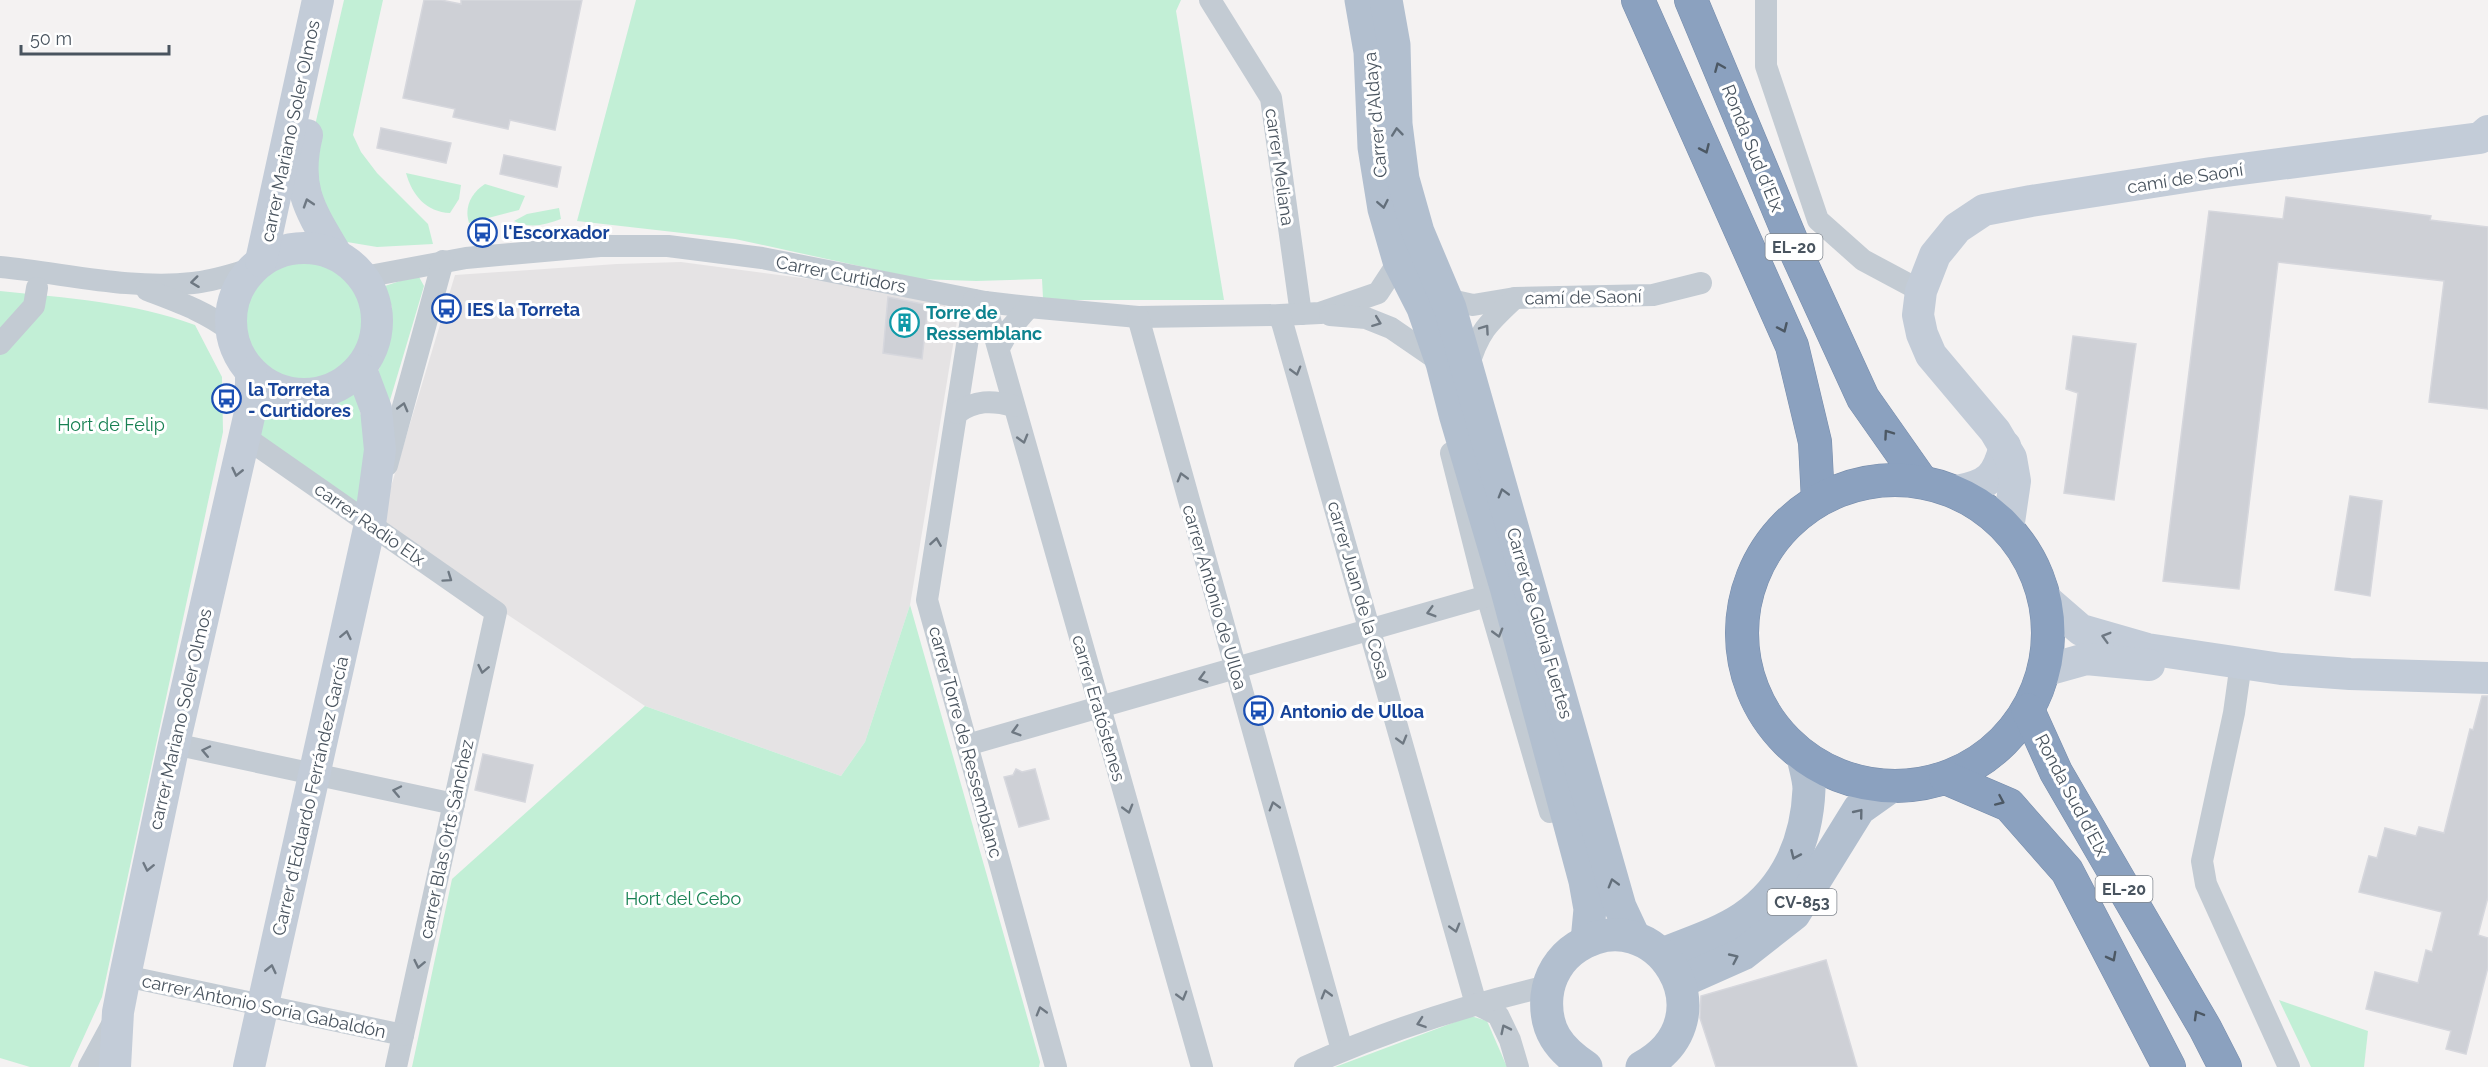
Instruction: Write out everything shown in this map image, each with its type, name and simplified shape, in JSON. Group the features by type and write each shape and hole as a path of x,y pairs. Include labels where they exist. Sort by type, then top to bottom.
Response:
{"highway":[{"name":"EL-20","path":"1638,0 1792,346 1815,442 1818,500"},
{"name":"Ronda Sud d'Elx","path":"1691,0 1797,254 1863,398 1922,482"},
{"name":"Ronda Sud d'Elx","path":"1868,482 1922,482 1957,491 1976,503 2008,529 2030,561 2044,598 2048,635 2043,671 2028,710 2006,738 1985,756 1946,778 1919,785 1890,787 1844,779 1803,757 1768,721 1747,675 1742,625 1752,575 1779,532 1818,500 1868,482"},
{"name":"Ronda Sud d'Elx","path":"2028,710 2056,772 2205,1028 2225,1067"},
{"name":"EL-20","path":"1946,778 2010,805 2067,872 2169,1067"}],"main road":[{"name":"carrer Mariano Soler Olmos","path":"256,265 318,0"},
{"name":"carrer Mariano Soler Olmos","path":"336,254 312,213 303,187 301,166 337,0"},
{"name":"Carrer d'Aldaya","path":"1361,0 1371,52 1376,158 1384,209 1400,261 1455,366"},
{"name":"Carrer d'Aldaya","path":"1386,0 1394,45 1396,124 1403,180 1418,232 1448,303"},
{"name":"camí de Saoní","path":"2005,446 1931,355 1922,334 1918,315 1922,291 1935,255 1957,228 1984,210 2211,173 2480,138 2488,131"},
{"path":"313,248 336,254 355,266 371,289 379,319 367,361 343,385 318,395 292,395 269,387 251,373 239,356 231,331 234,299 256,265 286,249 313,248"},
{"name":"Carrer de Gloria Fuertes","path":"1448,303 1455,366 1455,414 1507,591 1578,856 1590,909 1587,940"},
{"name":"Carrer de Gloria Fuertes","path":"1455,366 1620,907 1634,937"},
{"name":"Carrer d'Eduardo Ferrández García","path":"249,1067 370,524 380,450 376,409 361,369"},
{"name":"carrer Mariano Soler Olmos","path":"115,1067 118,1012 125,976 174,744 245,437 251,408 251,373"},
{"path":"1957,491 1978,487 1994,475 2005,446"},
{"path":"2005,446 2011,458 2015,481 2008,529"},
{"path":"2044,598 2081,630 2146,649 2240,669"},
{"path":"2043,671 2086,659 2240,669 2488,678"},
{"path":"1663,954 1719,931 1743,918 1778,887 1793,862 1803,837 1809,787 1803,757"},
{"name":"CV-853","path":"1680,982 1743,954 1794,914 1859,809 1890,787"},
{"path":"1586,1067 1567,1054 1553,1034 1546,1011 1548,986 1556,967 1569,952 1587,940 1610,935 1634,937 1663,954 1680,982 1684,1011 1680,1053 1658,1058 1642,1067"}],"street":[{"name":"carrer Meliana","path":"1210,0 1271,98 1300,314"},
{"path":"1766,0 1766,66 1818,220 1863,260 1922,291"},
{"name":"Carrer Curtidors","path":"364,277 443,261 600,246 668,246 762,258 979,301 1029,307 1138,317 1300,314 1366,318 1391,328 1455,366"},
{"name":"Carrer d'Eduardo Ferrández García","path":"370,524 443,261"},
{"name":"Carrer Curtidors","path":"1300,314 1378,293 1400,261"},
{"path":"132,285 194,283 256,265"},
{"path":"0,267 58,273 132,285 192,306 231,331"},
{"name":"camí de Saoní","path":"1455,366 1475,344 1489,322 1515,298 1653,296 1701,283"},
{"path":"0,345 34,306 37,288"},
{"path":"1448,303 1473,305 1515,298"},
{"name":"carrer Eratóstenes","path":"979,301 999,348 1202,1067"},
{"name":"carrer Torre de Ressemblanc","path":"979,301 957,413 927,600 1056,1067"},
{"path":"999,348 1009,330 1029,307"},
{"name":"carrer Juan de la Cosa","path":"1300,314 1371,630 1476,1004"},
{"name":"carrer Antonio de Ulloa","path":"1138,317 1342,1050"},
{"path":"957,413 968,405 984,401 1014,406"},
{"name":"Carrer de Gloria Fuertes","path":"1455,414 1448,442 1487,596 1558,840 1578,856"},
{"name":"carrer Radio Elx","path":"245,437 496,612"},
{"path":"967,745 1487,596"},
{"name":"carrer Blas Orts Sánchez","path":"396,1067 496,612"},
{"path":"2240,669 2202,861 2206,884 2289,1067"},
{"path":"174,744 454,804"},
{"name":"carrer Antonio Soria Gabaldón","path":"125,976 403,1035"},
{"path":"1305,1067 1342,1050 1476,1004 1548,986"},
{"path":"1476,1004 1498,1015 1510,1040 1518,1067"},
{"path":"89,1067 118,1012"}],"shaded area":[{"path":"681,262 931,295 958,315 910,605 865,742 841,776 645,706 508,615 380,523 455,275"}],"green space":[{"path":"344,0 383,0 353,135 361,152 377,173 428,224 433,244 377,247 341,241 325,217 310,147"},
{"path":"636,0 1181,0 1176,11 1224,300 1057,300 1043,298 1042,279 976,281 919,279 735,239 577,221"},
{"path":"406,173 461,185 459,199 450,213 441,212 421,201"},
{"path":"485,184 525,196 519,210 469,223 467,211 470,201"},
{"path":"559,208 561,219 549,223 532,225 514,221 527,214"},
{"path":"308,261 343,272 350,278 360,295 367,321 366,337 360,352 350,364 338,373 323,379 306,381 278,375 259,363 246,344 244,320 249,296 263,276 277,268"},
{"path":"418,275 424,286 385,417 377,375 390,337 392,308 385,286"},
{"name":"Hort de Felip","path":"0,291 124,306 195,325 222,377 223,432 102,997 70,1067 30,1067 0,1058"},
{"path":"355,391 367,440 359,508 256,434 266,417 285,402 322,403"},
{"name":"Hort del Cebo","path":"910,605 1040,1062 1039,1067 412,1067 452,879 645,706 841,776 865,742"},
{"path":"2279,1000 2368,1031 2364,1067 2311,1067"},
{"path":"1471,1016 1487,1021 1507,1067 1335,1067"}],"building":[{"path":"424,0 441,0 461,4 461,0 582,0 555,130 510,120 508,129 453,117 455,109 403,98"},
{"path":"381,128 451,143 446,163 377,148"},
{"path":"504,155 561,167 557,187 500,174"},
{"path":"2286,197 2431,216 2430,220 2488,227 2488,409 2429,402 2444,281 2278,262 2239,589 2163,581 2209,211 2283,219"},
{"name":"Torre de Ressemblanc","path":"888,297 928,305 922,359 883,353"},
{"path":"2073,336 2136,344 2114,500 2064,493 2078,393 2066,389"},
{"path":"2350,496 2382,501 2370,596 2335,590"},
{"path":"2482,696 2488,696 2488,897 2478,935 2488,938 2488,967 2466,1054 2446,1049 2451,1031 2366,1009 2375,972 2418,983 2426,950 2432,952 2442,912 2359,892 2369,856 2377,858 2385,828 2416,836 2419,827 2444,833 2470,729 2473,730"},
{"path":"483,754 533,765 525,802 475,790"},
{"path":"1016,769 1022,772 1035,769 1049,819 1019,827 1004,777 1013,775"},
{"path":"1826,960 1857,1067 1716,1067 1700,1018 1701,996"}],"place":[{"name":"l'Escorxador","path":"482,232"},
{"name":"IES la Torreta","path":"446,309"},
{"name":"Torre de Ressemblanc","path":"905,322"},
{"name":"la Torreta - Curtidores","path":"227,399"},
{"name":"Antonio de Ulloa","path":"1259,711"}]}
